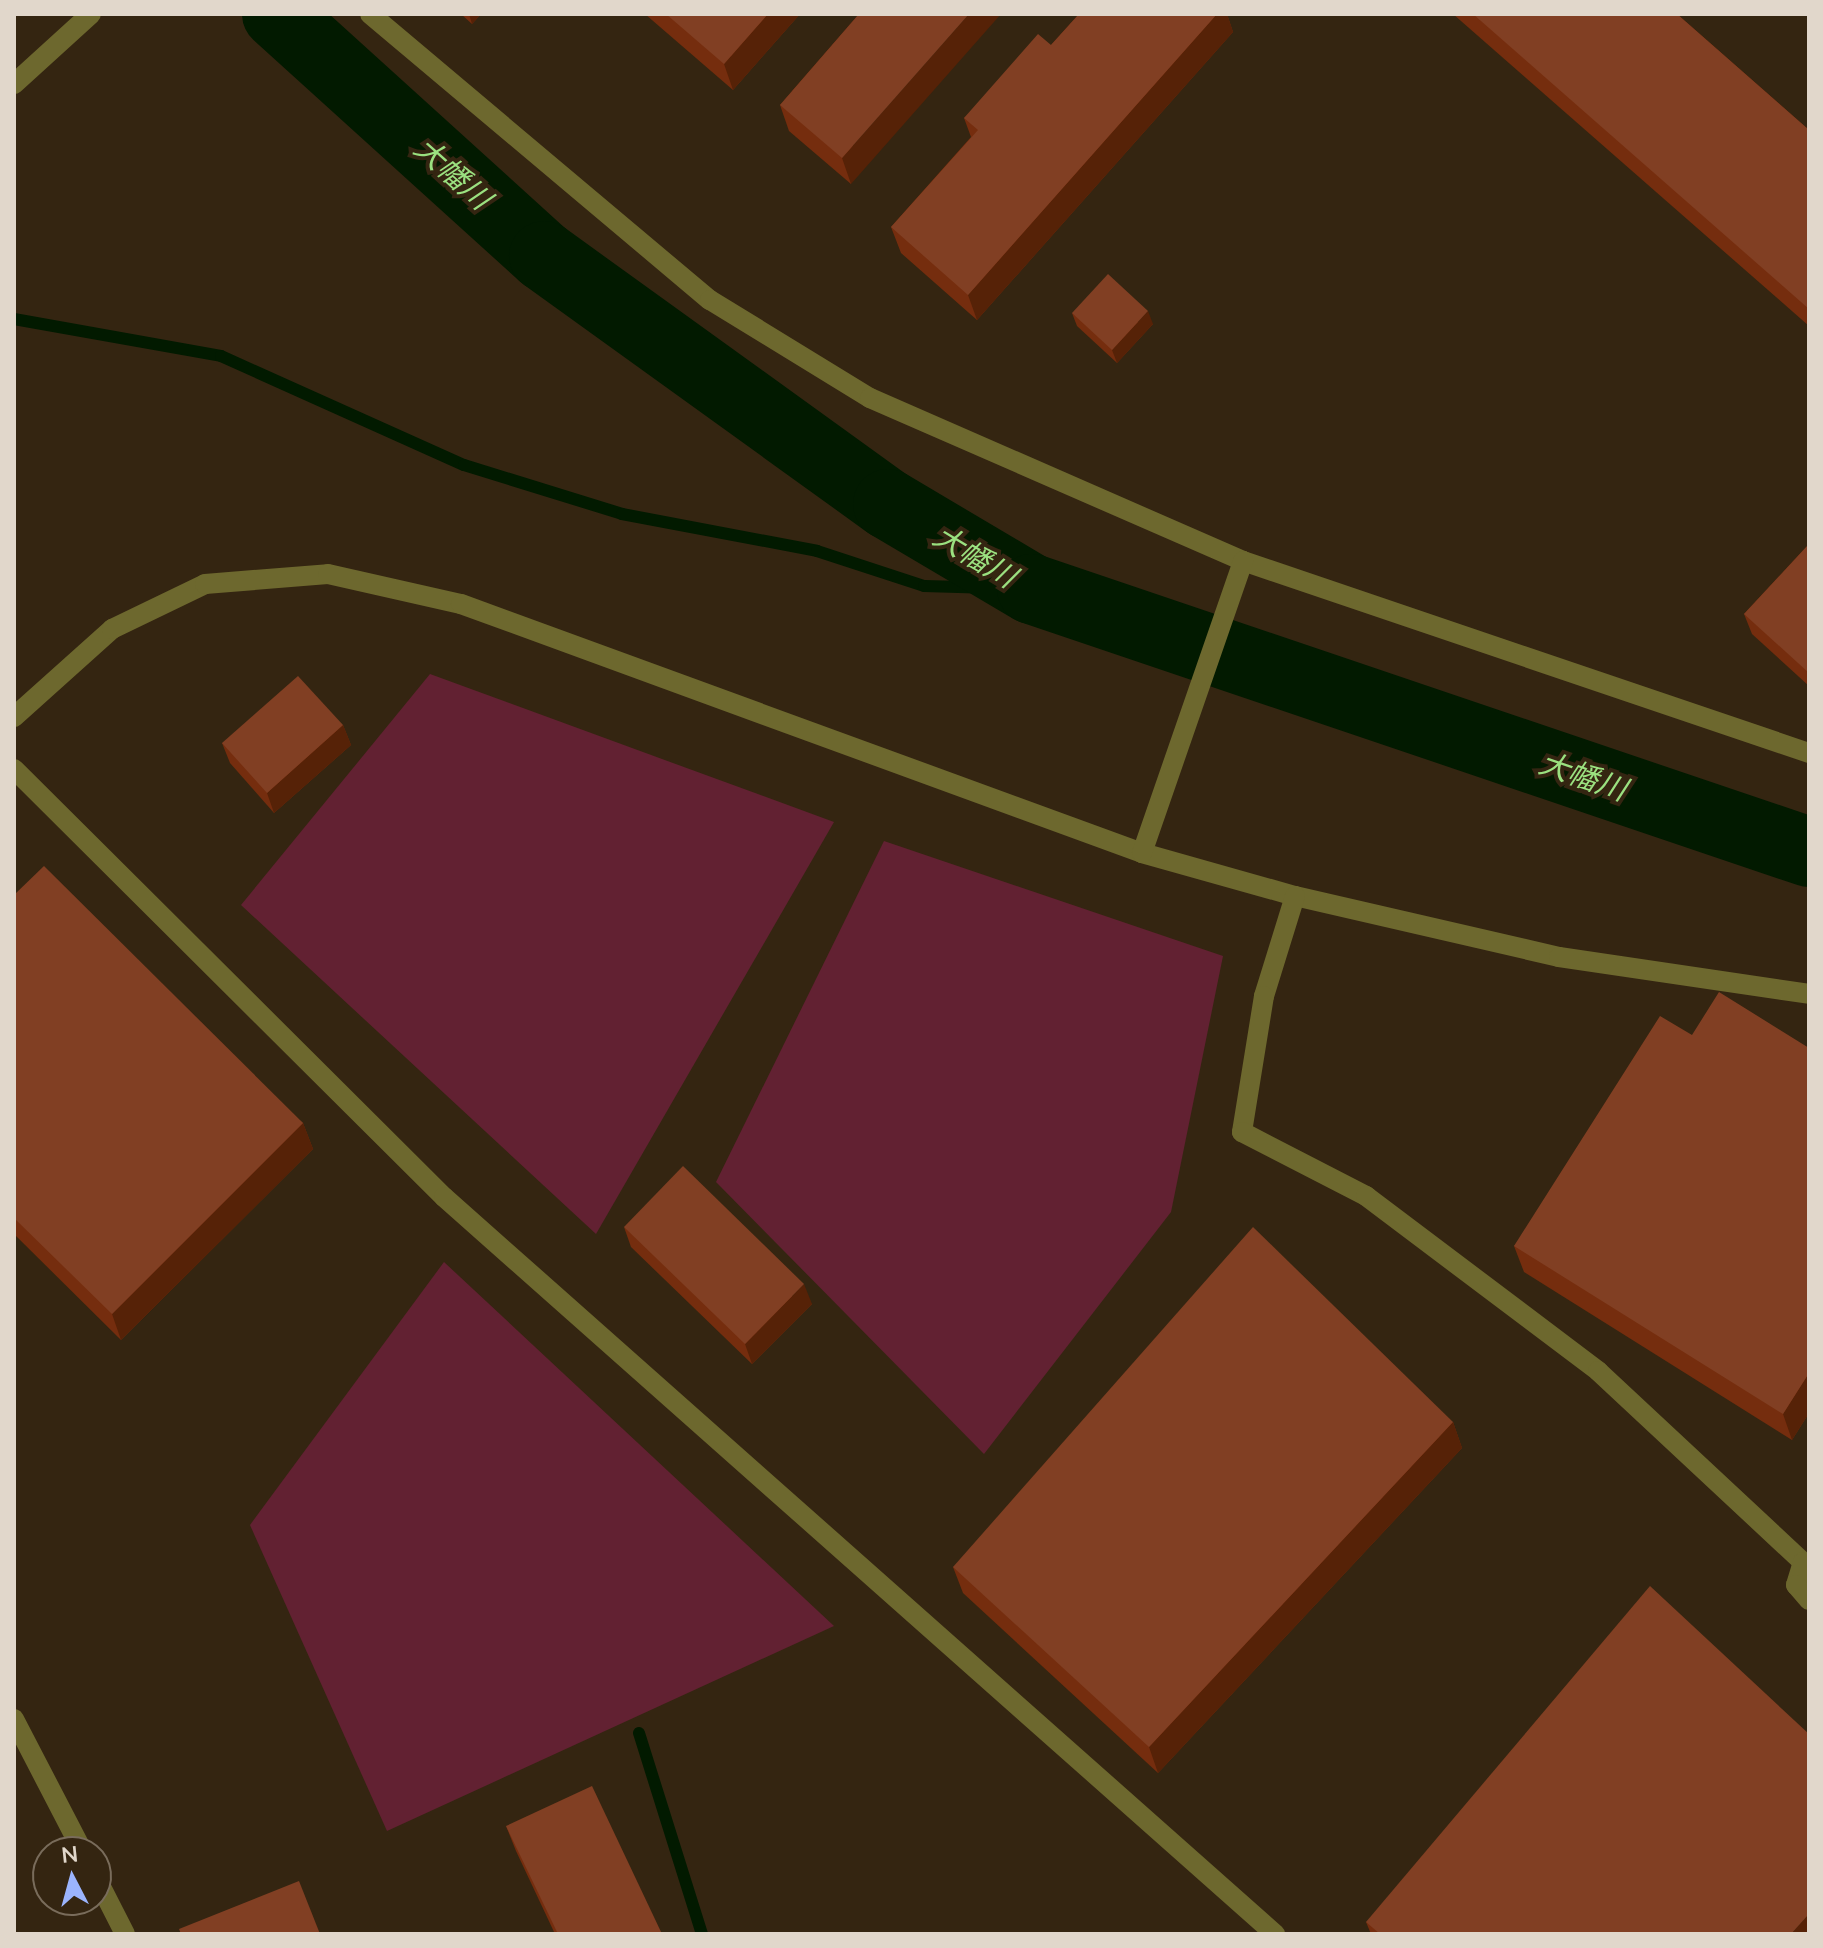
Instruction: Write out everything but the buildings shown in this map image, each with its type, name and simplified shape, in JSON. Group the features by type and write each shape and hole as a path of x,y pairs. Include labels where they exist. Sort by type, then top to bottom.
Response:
{"street":[{"path":"14,84 91,14"},
{"path":"370,14 710,300 870,398 1243,561 1809,753"},
{"path":"1142,853 1243,561"},
{"path":"14,717 112,629 205,584 328,574 461,604 1142,853 1295,896 1559,957 1809,994"},
{"path":"14,769 444,1197 1275,1934"},
{"path":"1295,896 1264,996 1242,1132 1366,1196 1598,1371 1803,1562 1796,1585 1809,1600"},
{"path":"14,1719 75,1836"},
{"path":"112,1908 125,1934"}],"shaded area":[{"path":"430,674 834,822 596,1234 241,905"},
{"path":"884,841 1223,956 1171,1212 984,1454 716,1182"},
{"path":"444,1262 834,1626 387,1831 250,1525"}],"waterway":[{"name":"大幡川","path":"277,14 544,256 888,504 1032,589 1809,852"},
{"path":"14,319 221,356 464,465 622,514 817,551 924,586 1032,589"},
{"path":"639,1733 702,1934"}]}
